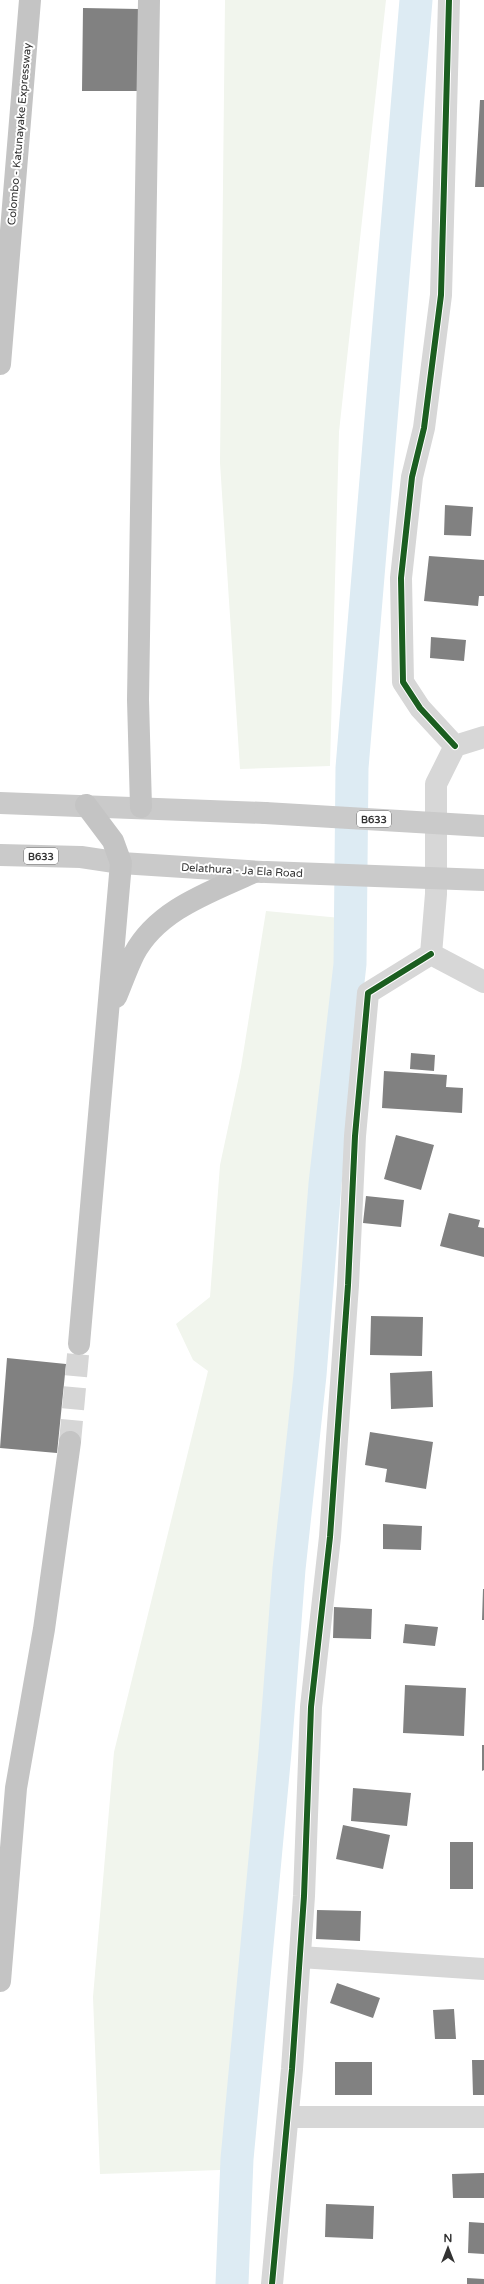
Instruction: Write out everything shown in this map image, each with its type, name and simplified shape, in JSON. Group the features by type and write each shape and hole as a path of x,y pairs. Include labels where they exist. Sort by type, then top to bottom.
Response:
{"highway":[{"name":"Colombo - Katunayake Expressway","path":"0,364 30,0"},
{"path":"141,807 138,700 149,0"},
{"path":"79,1344 121,863 113,840 80,805"},
{"path":"108,1013 135,953 148,934 167,916 191,902 260,872"},
{"path":"0,1981 16,1788 44,1629 70,1442"}],"main road":[{"name":"B633","path":"0,803 141,807 484,826"},
{"name":"Delathura - Ja Ela Road","path":"0,855 81,857 121,863 260,872 484,880"}],"street":[{"path":"449,0 441,295 424,428 412,477 401,578 403,682 420,708 455,746"},
{"path":"431,954 436,894 436,784 455,746 484,737"},
{"path":"431,954 484,982"},
{"path":"272,2284 288,2117 300,1957 311,1707 330,1537 348,1285 355,1136 368,993 431,954"},
{"path":"300,1957 484,1969"},
{"path":"288,2117 484,2117"}],"shaded area":[{"path":"225,0 386,0 339,432 330,766 240,769 220,463"},
{"path":"266,911 341,918 305,1242 282,1523 221,2170 100,2174 93,1997 114,1752 208,1371 193,1360 176,1324 210,1297 220,1165 241,1067"}],"building":[{"path":"83,8 139,9 137,91 82,91"},
{"path":"480,100 484,100 484,187 475,187"},
{"path":"445,505 473,507 471,536 444,535"},
{"path":"429,556 484,560 484,596 479,596 478,606 424,601"},
{"path":"431,637 466,640 464,661 430,658"},
{"path":"411,1053 435,1055 434,1071 410,1069"},
{"path":"384,1071 447,1075 446,1087 463,1088 462,1113 382,1108"},
{"path":"396,1135 434,1145 421,1190 384,1179"},
{"path":"366,1196 404,1200 401,1227 363,1223"},
{"path":"449,1213 480,1220 478,1227 484,1228 484,1257 440,1246"},
{"path":"371,1316 423,1317 422,1356 370,1355"},
{"path":"7,1358 66,1364 57,1453 0,1448"},
{"path":"432,1371 433,1407 391,1409 390,1373"},
{"path":"370,1432 433,1442 426,1489 385,1482 387,1469 365,1465"},
{"path":"383,1524 422,1526 421,1550 383,1549"},
{"path":"483,1589 484,1620 482,1620"},
{"path":"334,1607 372,1609 371,1639 333,1638"},
{"path":"405,1624 438,1627 435,1646 403,1643"},
{"path":"405,1685 466,1688 464,1736 403,1733"},
{"path":"482,1745 484,1745 484,1770 482,1771"},
{"path":"353,1788 411,1793 407,1826 351,1821"},
{"path":"343,1825 390,1835 383,1869 336,1859"},
{"path":"450,1842 473,1842 473,1889 450,1889"},
{"path":"317,1910 361,1911 360,1941 316,1939"},
{"path":"337,1983 380,1998 373,2018 330,2003"},
{"path":"454,2009 456,2039 435,2039 433,2010"},
{"path":"472,2060 484,2060 484,2095 473,2095"},
{"path":"335,2062 372,2062 372,2095 335,2095"},
{"path":"484,2173 484,2198 453,2198 452,2174"},
{"path":"326,2204 374,2206 373,2239 325,2237"},
{"path":"469,2222 484,2223 484,2254 468,2253"},
{"path":"467,2278 484,2279 484,2284 467,2284"}],"waterway":[{"path":"232,2284 237,2159 275,1752 289,1569 310,1375 325,1184 350,964 352,768 416,0"}],"tunnel":[{"path":"70,1442 79,1344"}],"cycle path":[{"path":"449,0 441,295 424,428 412,477 401,578 403,682 420,708 455,746"},
{"path":"272,2284 292,2069 304,1896 311,1707 330,1537 348,1285 355,1136 368,993 431,954"}]}
